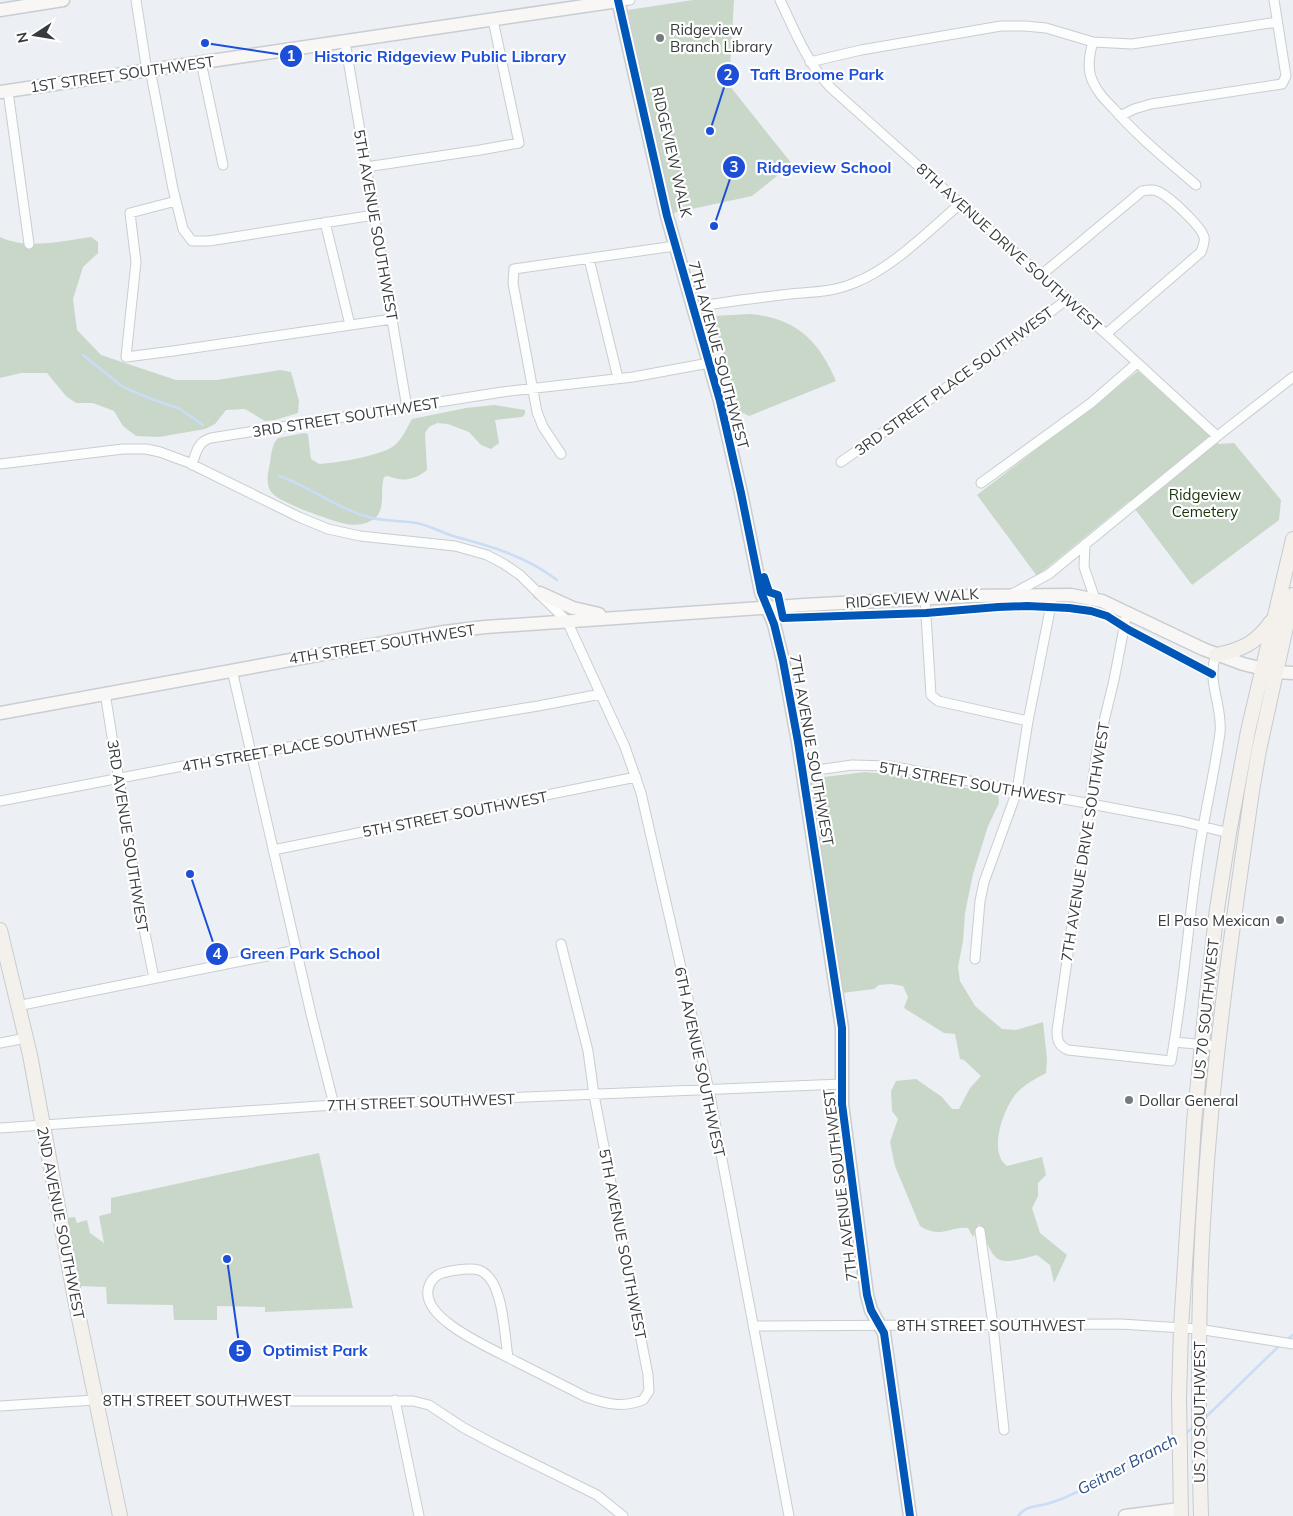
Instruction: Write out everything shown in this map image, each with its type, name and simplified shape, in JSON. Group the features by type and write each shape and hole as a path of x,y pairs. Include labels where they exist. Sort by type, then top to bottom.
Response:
{"main road":[{"name":"US 70 SOUTHWEST","path":"1201,1516 1198,1329 1204,1206 1218,1046 1259,750 1274,617 1293,539"},
{"name":"US 70 SOUTHWEST","path":"1180,1513 1179,1398 1181,1328 1194,1122 1217,908 1248,731 1269,671 1284,638 1293,595"},
{"path":"1216,654 1233,651 1253,642 1262,634 1274,617"},
{"path":"1284,638 1288,651 1293,658"},
{"name":"2ND AVENUE SOUTHWEST","path":"0,930 26,1038 95,1400 120,1516"}],"street":[{"path":"0,10 34,2 63,0"},
{"path":"136,0 146,65 151,74 164,148 176,201 183,229 192,241 209,241 374,215"},
{"name":"1ST STREET SOUTHWEST","path":"4,91 622,0"},
{"name":"7TH AVENUE SOUTHWEST","path":"622,0 647,134 675,246 720,401 761,592 774,624 783,661 803,772 842,1028 842,1084 846,1144 867,1295 871,1310 880,1325 885,1342 910,1516"},
{"name":"8TH AVENUE DRIVE SOUTHWEST","path":"780,0 810,62 818,74 832,88 1217,436"},
{"path":"1120,116 1151,104 1279,85 1285,81 1286,76 1274,0"},
{"path":"366,167 519,143 493,20"},
{"path":"810,62 861,50 1001,26 1046,28 1093,42 1132,44 1277,22"},
{"name":"5TH AVENUE SOUTHWEST","path":"345,42 407,408"},
{"path":"1093,42 1089,64 1092,80 1100,94 1132,129 1196,185"},
{"path":"201,62 223,165"},
{"path":"4,91 30,244"},
{"path":"1040,276 1142,191 1156,190 1161,192 1201,229 1205,242 1201,252 1190,263 1106,334"},
{"path":"176,201 130,214 136,262 126,356 173,351 392,318"},
{"path":"692,308 713,303 827,290 852,284 866,278 895,258 960,204"},
{"path":"325,222 350,324"},
{"path":"561,454 543,427 537,412 513,283 514,269 675,246"},
{"path":"589,259 618,378"},
{"name":"3RD STREET PLACE SOUTHWEST","path":"841,462 1018,338 1066,300"},
{"name":"3RD STREET SOUTHWEST","path":"192,465 198,446 201,442 211,438 532,388 618,378 709,363"},
{"path":"981,484 1091,403 1137,363"},
{"path":"1009,595 1042,579 1217,436 1293,377"},
{"path":"0,464 132,449 160,452 192,465"},
{"name":"6TH AVENUE SOUTHWEST","path":"192,465 299,517 328,528 360,536 455,546 487,555 520,575 567,621 625,747 636,777 709,1090 789,1516"},
{"path":"1085,544 1084,567 1095,599"},
{"path":"540,593 561,604 581,611 629,618"},
{"name":"4TH STREET SOUTHWEST","path":"0,713 105,692 444,632 567,621 1009,595 1071,595 1095,599 1216,654 1269,671 1293,673"},
{"path":"975,959 980,901 984,882 1017,791 1028,721 1053,595"},
{"path":"925,599 931,695 938,702 1028,721"},
{"name":"7TH AVENUE DRIVE SOUTHWEST","path":"1127,612 1114,680 1097,750 1056,1031 1058,1043 1068,1050 1171,1061 1174,1042"},
{"path":"1216,654 1212,665 1212,674 1219,708 1220,732 1203,826 1174,1042 1218,1046"},
{"path":"232,670 334,1105"},
{"name":"3RD AVENUE SOUTHWEST","path":"105,692 144,933 154,978"},
{"name":"4TH STREET PLACE SOUTHWEST","path":"0,801 251,753 529,708 601,694"},
{"name":"5TH STREET SOUTHWEST","path":"803,772 852,765 890,766 1203,826 1229,833"},
{"name":"5TH STREET SOUTHWEST","path":"274,850 636,777"},
{"name":"5TH AVENUE SOUTHWEST","path":"508,1357 497,1289 487,1275 479,1270 470,1269 436,1275 431,1280 427,1291 430,1303 435,1310 462,1332 483,1345 604,1404 619,1406 634,1404 643,1400 648,1391 648,1375 594,1095 588,1050 561,944"},
{"path":"17,1006 297,950"},
{"path":"0,1043 26,1038"},
{"name":"7TH STREET SOUTHWEST","path":"0,1128 334,1105 842,1084"},
{"path":"980,1231 993,1325 1004,1430"},
{"name":"8TH STREET SOUTHWEST","path":"754,1326 1121,1324 1198,1329 1293,1344"},
{"name":"8TH STREET SOUTHWEST","path":"0,1406 95,1400 413,1401 429,1405 494,1444 597,1495 623,1516"},
{"path":"395,1400 419,1516"},
{"path":"1125,1516 1180,1513"}],"green space":[{"path":"693,0 734,0 729,85 792,164 752,196 673,213 628,10"},
{"path":"0,237 11,241 33,244 91,237 98,242 98,253 83,267 73,299 77,330 101,355 176,380 217,380 280,370 291,372 299,401 298,413 265,421 245,409 226,410 215,424 205,429 159,437 136,436 123,426 114,411 93,403 76,403 66,396 47,373 21,373 0,378"},
{"path":"751,314 781,321 804,334 822,354 836,381 749,416 739,411 713,316"},
{"name":"Ridgeview Cemetery","path":"1138,371 1219,444 1234,443 1281,500 1279,520 1192,585 1129,501 1037,576 977,495"},
{"path":"494,405 525,410 525,414 522,417 495,420 499,443 491,449 481,445 469,432 448,424 437,423 429,427 425,433 427,470 409,479 384,477 380,511 375,518 368,522 355,525 346,524 319,516 285,502 272,493 268,486 271,453 274,443 278,438 304,433 308,434 311,459 319,464 336,462 370,456 389,449 400,440 412,419 466,408"},
{"path":"865,772 899,775 998,794 999,803 988,826 973,874 965,913 963,941 958,967 960,981 975,1006 1002,1029 1016,1030 1043,1022 1047,1059 1046,1073 1025,1085 1010,1102 999,1131 998,1142 1001,1160 1007,1166 1042,1157 1046,1175 1038,1183 1038,1196 1032,1208 1040,1233 1067,1255 1054,1283 1050,1265 1037,1255 1011,1261 997,1259 989,1247 979,1224 973,1237 968,1228 936,1232 920,1226 895,1166 890,1142 898,1119 892,1111 891,1091 896,1081 916,1079 942,1097 952,1109 959,1109 970,1088 981,1076 964,1060 960,1059 955,1034 944,1033 904,1008 908,997 903,986 879,985 874,989 842,993 808,779"},
{"path":"319,1153 353,1308 265,1312 265,1307 217,1306 217,1320 174,1320 173,1305 107,1304 106,1287 79,1286 67,1218 75,1217 77,1223 87,1220 90,1233 104,1243 99,1216 111,1213 111,1198"}],"waterway":[{"path":"83,355 123,387 180,409 203,425"},
{"path":"279,476 365,516 417,523 507,553 533,564 557,580"},
{"name":"Geitner Branch","path":"1286,1340 1293,1335"},
{"name":"Geitner Branch","path":"1205,1418 1280,1345"},
{"name":"Geitner Branch","path":"1185,1434 1195,1426"},
{"name":"Geitner Branch","path":"1018,1516 1025,1509 1053,1502 1075,1493 1135,1457 1174,1441"}],"cycle path":[{"name":"RIDGEVIEW WALK","path":"618,0 667,216 720,401 761,592 774,624 783,661 798,742 842,1028 842,1104 867,1295 871,1310 884,1333 910,1516"},
{"name":"RIDGEVIEW WALK","path":"764,577 769,592 778,595 783,618 926,613 998,607 1069,608 1091,611 1107,616 1129,630 1212,674"}],"place":[{"name":"Ridgeview Branch Library","path":"660,38"},
{"name":"Historic Ridgeview Public Library","path":"205,43"},
{"name":"Taft Broome Park","path":"710,131"},
{"name":"Ridgeview School","path":"714,226"},
{"name":"Green Park School","path":"190,874"},
{"name":"El Paso Mexican","path":"1280,920"},
{"name":"Dollar General","path":"1129,1100"},
{"name":"Optimist Park","path":"227,1259"}]}
